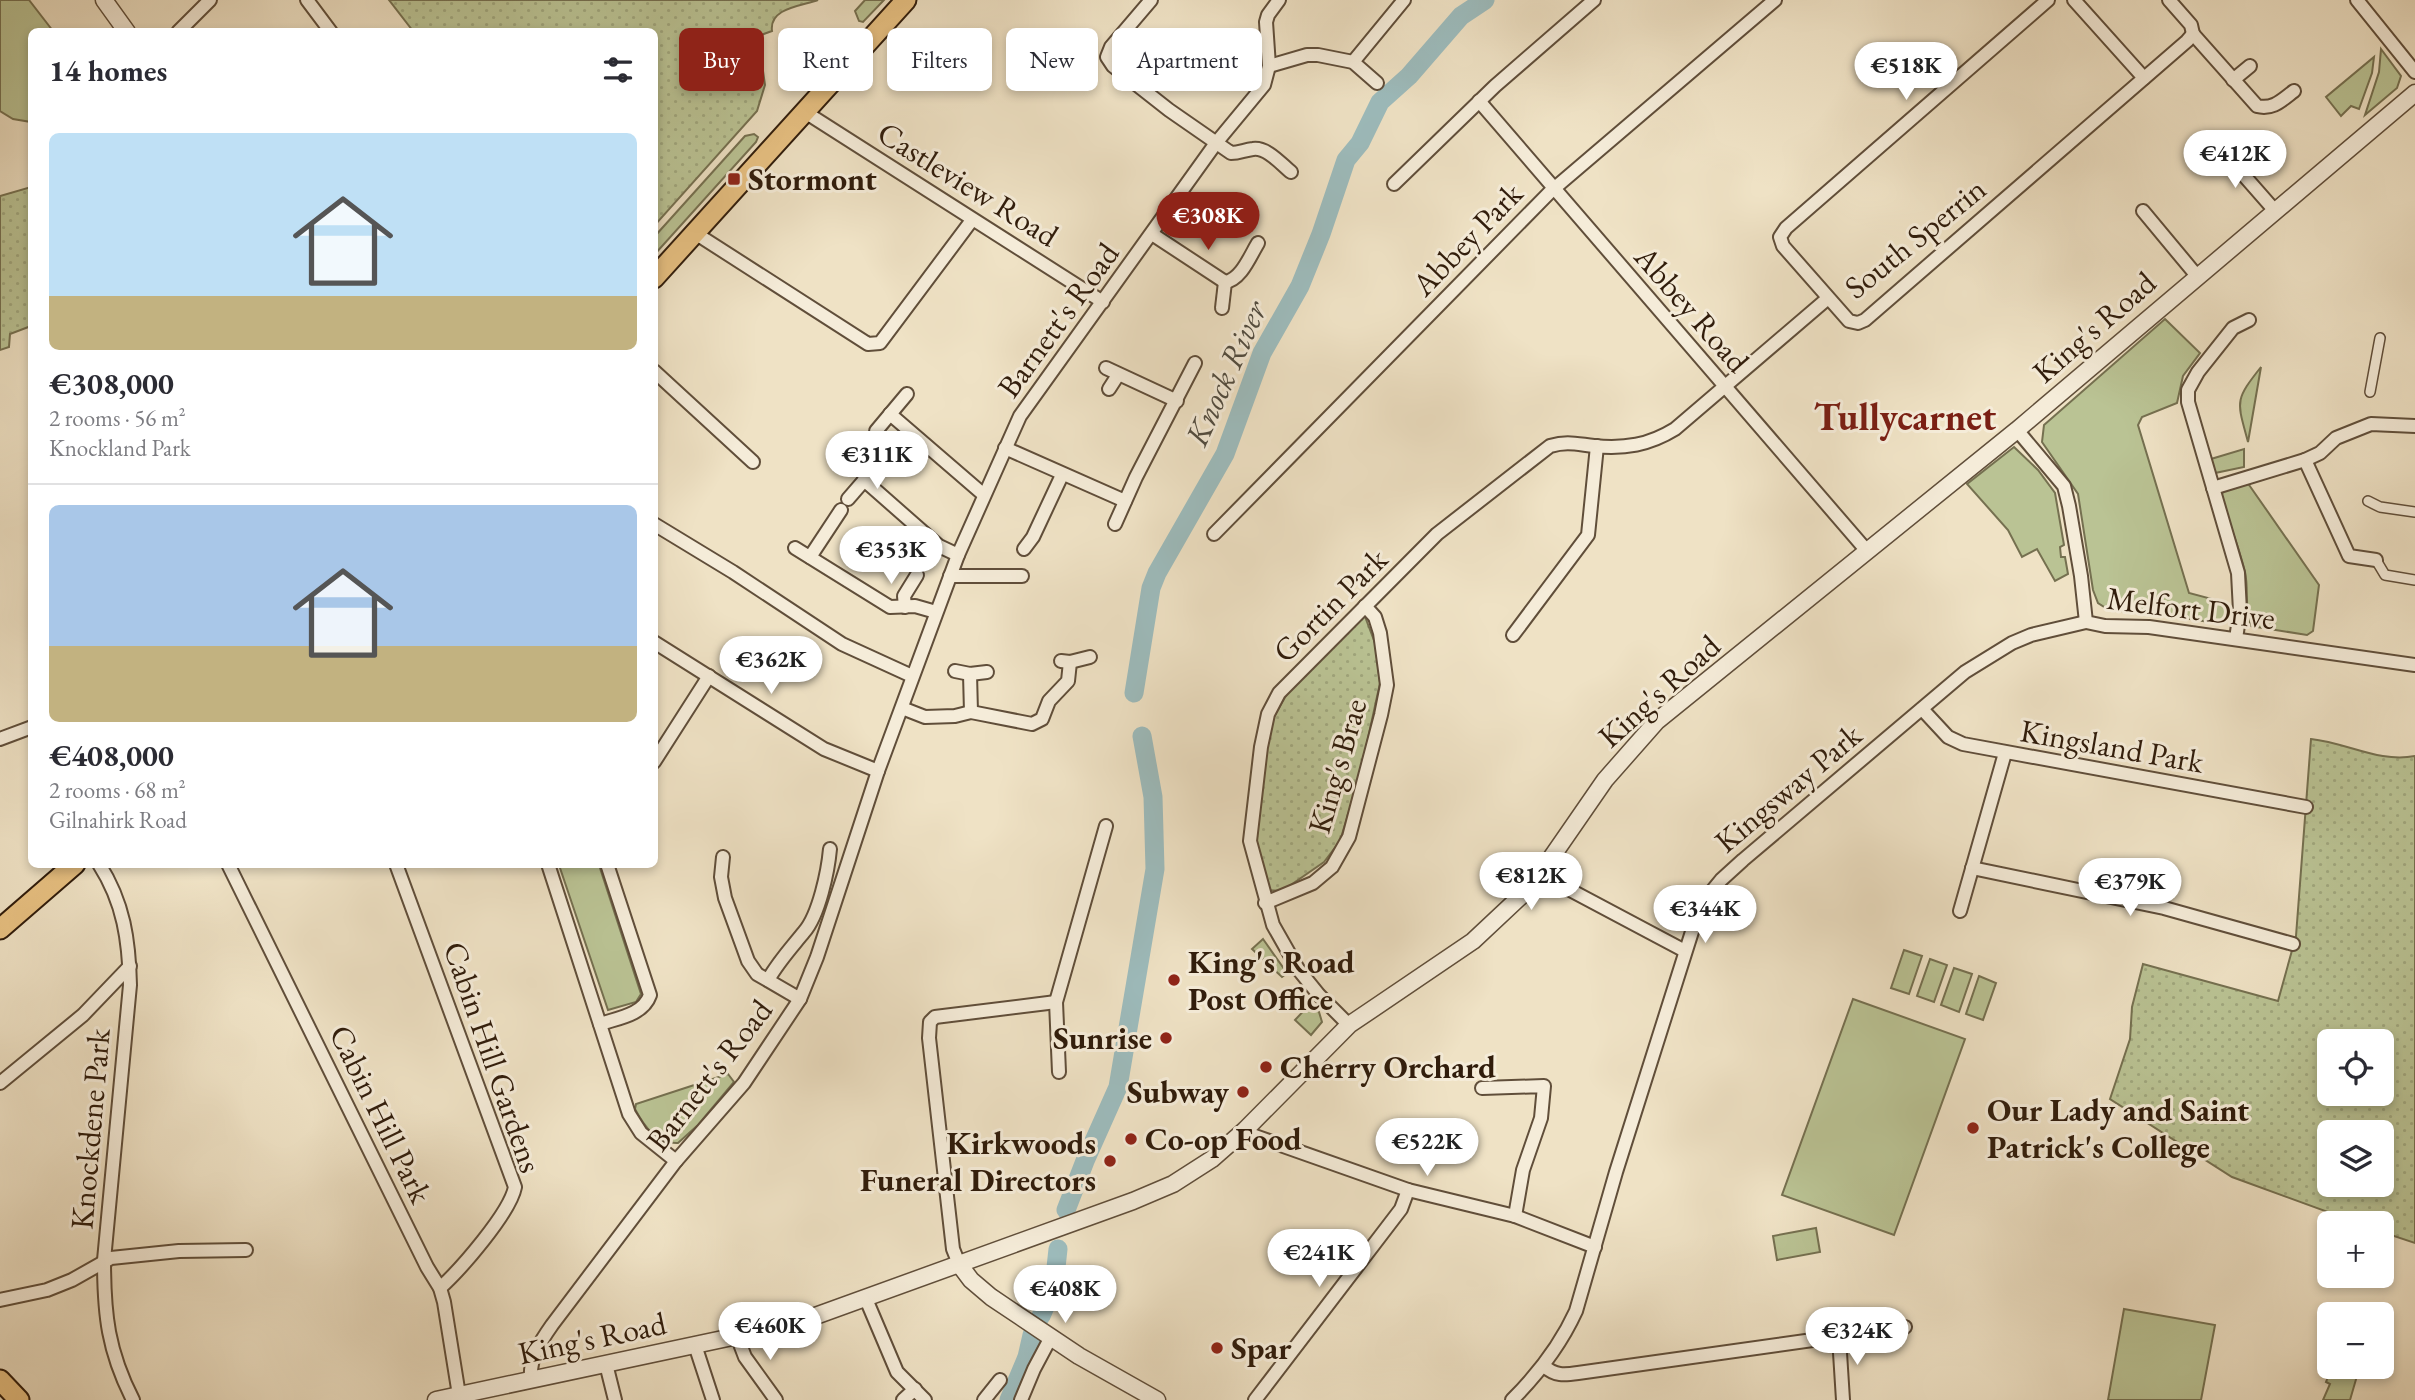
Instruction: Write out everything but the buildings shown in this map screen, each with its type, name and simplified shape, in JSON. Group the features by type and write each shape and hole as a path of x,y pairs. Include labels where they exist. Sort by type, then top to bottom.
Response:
{"highway":[{"path":"658,274 906,0"},
{"path":"0,929 70,868"},
{"path":"0,1380 19,1400"}],"street":[{"path":"104,0 124,28"},
{"path":"182,28 210,0"},
{"path":"307,0 328,28"},
{"path":"1151,0 1111,47 1107,57 1113,66 1231,153 1254,148 1264,150 1291,172"},
{"name":"Barnett's Road","path":"531,1380 532,1362 541,1341 676,1161 744,1083 800,999 817,957 878,771 936,612 958,555 1020,416 1216,143 1264,85 1269,66 1266,22 1279,0"},
{"path":"1353,62 1404,0"},
{"path":"1394,184 1479,101 1594,0"},
{"name":"Abbey Park","path":"1214,534 1554,188 1775,0"},
{"name":"South Sperrin","path":"2049,0 1786,228 1780,237 1783,246 1849,321 1858,323 1865,320 2193,34"},
{"path":"2074,0 2144,78"},
{"path":"2169,0 2192,25 2193,34 2257,106 2275,106 2294,91"},
{"path":"2357,0 2415,72"},
{"path":"1269,66 1307,55 1318,55 1353,62 1377,83"},
{"path":"2234,80 2250,66"},
{"name":"King's Road","path":"436,1400 807,1319 1133,1201 1173,1184 1212,1159 1245,1130 1349,1025 1473,941 1505,913 1540,874 1605,779 1646,732 2017,430 2415,93"},
{"name":"Abbey Road","path":"1479,101 1867,551"},
{"name":"Castleview Road","path":"805,112 1103,302"},
{"path":"2219,147 2276,212"},
{"path":"2143,211 2197,276"},
{"path":"695,233 868,344 880,343 972,220"},
{"path":"1152,234 1225,282 1238,275 1258,243"},
{"path":"1222,308 1225,282"},
{"name":"Gortin Park","path":"1349,1025 1298,969 1273,926 1250,841 1256,782 1268,714 1279,693 1437,534 1550,446 1565,442 1631,447 1658,439 1675,429 1827,299"},
{"path":"2236,639 2241,593 2238,573 2188,402 2188,390 2198,372 2233,328 2249,320"},
{"path":"2370,392 2380,338"},
{"path":"1115,524 1195,363"},
{"path":"1107,368 1118,376 1177,401"},
{"path":"658,376 753,462"},
{"path":"1109,389 1118,376"},
{"path":"876,430 907,394"},
{"path":"890,414 984,495"},
{"path":"2213,488 2305,460 2320,453 2336,438 2371,424 2415,426"},
{"name":"Melfort Drive","path":"2017,430 2064,486 2081,576 2086,622 2149,627 2415,665"},
{"path":"1513,635 1588,535 1597,446"},
{"path":"1005,448 1125,501"},
{"path":"2305,460 2349,556 2376,560 2385,575 2415,580"},
{"path":"810,557 845,504 880,462"},
{"path":"1024,549 1039,540 1062,475"},
{"path":"864,480 939,546 958,555"},
{"path":"2368,501 2380,507 2415,512"},
{"path":"658,526 733,572 842,645 912,676"},
{"path":"795,548 890,607 915,606 936,612"},
{"path":"905,607 904,596 917,575"},
{"path":"950,576 1022,576"},
{"name":"King's Brae","path":"1265,903 1313,883 1332,867 1349,837 1387,685 1380,633 1375,617 1366,606"},
{"name":"Kingsway Park","path":"1512,1400 1544,1366 1563,1338 1576,1311 1685,951 1707,897 1721,880 1965,672 2012,643 2031,635 2086,622"},
{"path":"658,644 824,749 878,771"},
{"path":"902,708 925,717 956,716 971,712 1032,724 1042,719 1049,701 1068,681 1066,662 1090,657"},
{"path":"955,671 970,674 986,672"},
{"path":"970,674 971,712"},
{"path":"658,756 709,676"},
{"name":"Kingsland Park","path":"1922,709 1948,737 1963,744 2306,807"},
{"path":"0,739 28,728"},
{"path":"1960,911 2005,753"},
{"path":"1059,1072 1056,1002 1105,826"},
{"path":"768,980 778,963 806,930 826,876 830,849"},
{"path":"723,858 721,877 725,898 748,961 757,974 800,999"},
{"name":"Knockdene Park","path":"101,868 115,892 129,944 130,985 104,1260 110,1342 115,1361 133,1400"},
{"name":"Cabin Hill Park","path":"230,868 440,1288 459,1395"},
{"name":"Cabin Hill Gardens","path":"397,868 515,1187 513,1197 503,1212 454,1276 440,1288"},
{"path":"549,868 629,1114 640,1133 676,1161"},
{"path":"600,1024 641,1010 650,995 608,868"},
{"path":"1972,868 2164,908 2293,944"},
{"path":"1540,874 1685,951"},
{"path":"0,1083 83,1016 130,966"},
{"path":"980,1289 959,1264 953,1250 929,1038 930,1022 935,1017 1056,1002"},
{"path":"1482,1088 1544,1086 1541,1118 1523,1170 1515,1216"},
{"path":"1245,1130 1312,1158 1408,1190 1515,1216 1595,1247"},
{"path":"1255,1400 1401,1209 1408,1190"},
{"path":"0,1300 47,1290 72,1280 104,1260 179,1251 246,1250"},
{"path":"940,1272 951,1279 980,1289 1109,1374 1157,1400"},
{"path":"866,1299 897,1371 925,1400"},
{"path":"1544,1366 1551,1373 1562,1375 1905,1327"},
{"path":"737,1336 745,1357 776,1400"},
{"path":"1021,1400 1051,1337"},
{"path":"1839,1337 1843,1400"},
{"path":"695,1345 713,1400"},
{"path":"606,1364 615,1400"},
{"path":"984,1400 1000,1380"},
{"path":"903,1400 915,1389"}],"green space":[{"path":"0,0 29,0 51,28 28,28 28,122 13,119 0,111"},
{"path":"389,0 818,0 781,13 772,23 772,31 764,34 764,28 679,28 679,91 763,91 757,111 658,222 658,28 411,28"},
{"path":"865,0 884,0 863,22 859,21 855,11"},
{"path":"2381,49 2401,76 2397,88 2365,115 2379,72"},
{"path":"2374,57 2372,73 2359,109 2351,106 2341,116 2326,97"},
{"path":"754,134 758,137 658,251 658,233 745,136"},
{"path":"28,188 28,327 10,334 9,347 0,350 0,196"},
{"path":"2165,319 2200,353 2183,376 2177,403 2142,417 2138,425 2189,593 2227,603 2232,611 2222,624 2109,610 2098,603 2093,590 2078,494 2042,442 2044,425"},
{"path":"2261,367 2248,442 2240,402 2246,387"},
{"path":"2014,447 2038,470 2055,493 2064,545 2060,547 2061,557 2065,557 2068,574 2055,581 2037,549 2022,557 2008,530 1967,484"},
{"path":"2244,449 2244,467 2215,473 2211,459"},
{"path":"2247,482 2319,585 2313,631 2307,635 2251,626 2245,572 2221,498 2223,491"},
{"path":"1364,614 1375,643 1380,683 1360,775 1340,841 1324,862 1282,891 1268,890 1258,855 1256,835 1259,794 1270,724 1289,690"},
{"path":"2311,739 2376,755 2415,756 2415,1243 2394,1236 2394,1211 2325,1211 2232,1177 2110,1099 2130,1039 2132,1007 2143,964 2278,1001 2296,936"},
{"path":"560,868 600,868 641,994 636,1002 608,1010"},
{"path":"1263,939 1287,973 1282,977 1252,949"},
{"path":"1904,950 1922,956 1909,994 1891,988"},
{"path":"1930,959 1947,965 1934,1002 1917,996"},
{"path":"1954,968 1972,974 1959,1012 1941,1005"},
{"path":"1979,976 1996,983 1983,1020 1966,1014"},
{"path":"1853,999 1965,1039 1894,1235 1782,1195"},
{"path":"1311,1003 1319,1012 1322,1022 1311,1035 1295,1020"},
{"path":"728,1074 734,1082 698,1125 678,1143 670,1143 657,1137 635,1109 636,1104"},
{"path":"1816,1228 1820,1252 1777,1260 1773,1236"},
{"path":"2124,1309 2215,1325 2201,1400 2108,1400"},
{"path":"2327,1379 2356,1379 2350,1400 2323,1400 2330,1384 2326,1382"}],"waterway":[{"name":"Knock River","path":"1134,693 1151,588 1225,454 1262,353 1300,286 1346,160 1360,143 1380,102 1409,76 1461,16 1485,0"},
{"name":"Knock River","path":"1066,1210 1118,1087 1155,869 1153,797 1142,736"},
{"name":"Knock River","path":"1041,1316 1054,1286 1058,1249"},
{"name":"Knock River","path":"1009,1400 1027,1357 1032,1335"}],"place":[{"name":"Stormont","path":"734,179"},
{"name":"King's Road Post Office","path":"1174,980"},
{"name":"Sunrise","path":"1166,1038"},
{"name":"Cherry Orchard","path":"1266,1067"},
{"name":"Subway","path":"1243,1092"},
{"name":"Our Lady and Saint Patrick's College","path":"1973,1128"},
{"name":"Co-op Food","path":"1131,1139"},
{"name":"Kirkwoods Funeral Directors","path":"1110,1161"},
{"name":"Spar","path":"1217,1348"}],"district":[{"name":"Tullycarnet","path":"1905,417"}]}
